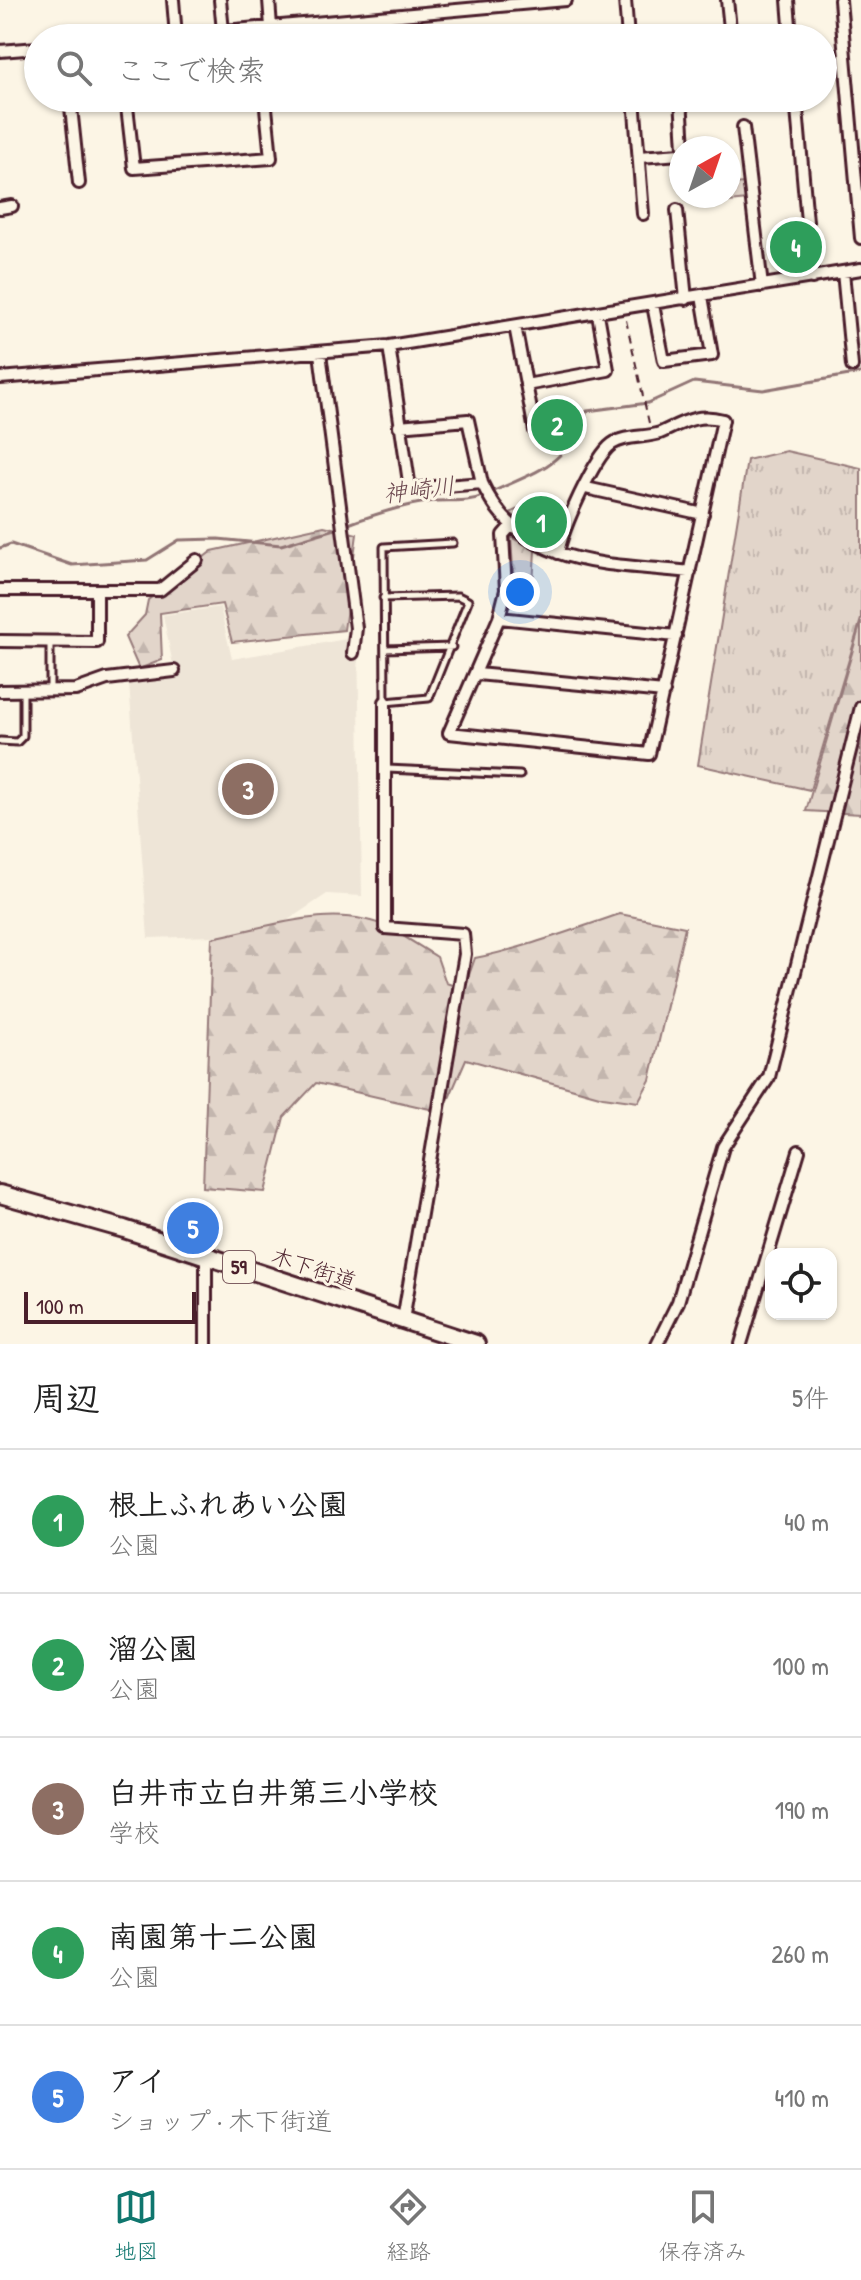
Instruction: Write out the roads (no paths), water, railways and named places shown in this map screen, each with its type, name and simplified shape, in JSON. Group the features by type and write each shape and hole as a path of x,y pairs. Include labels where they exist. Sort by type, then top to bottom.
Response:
{"main road":[{"name":"木下街道","path":"0,1194 206,1256 476,1344"}],"street":[{"path":"173,0 175,24"},
{"path":"220,0 222,24"},
{"path":"267,24 269,0"},
{"path":"334,24 566,0"},
{"path":"625,0 627,24"},
{"path":"727,0 730,24"},
{"path":"788,0 790,24"},
{"path":"840,0 861,238"},
{"path":"0,51 24,49"},
{"path":"71,112 79,183"},
{"path":"128,112 134,168 271,163 266,112"},
{"path":"635,112 643,214"},
{"path":"682,112 683,136"},
{"path":"797,112 812,278"},
{"path":"743,127 762,286"},
{"path":"639,157 669,155"},
{"path":"677,210 686,299"},
{"path":"0,378 389,346 861,269"},
{"path":"843,272 852,366"},
{"path":"653,305 664,361 712,355 702,296"},
{"path":"526,385 608,370 598,314"},
{"path":"515,326 535,431"},
{"path":"389,346 410,489 482,483"},
{"path":"320,353 356,628 353,653"},
{"path":"510,527 503,535 506,590 499,618 449,733 649,754 723,420 704,415 651,436 613,444 597,460 586,488 568,516 558,553"},
{"path":"399,426 468,420 482,483 493,506 510,527 535,545 558,553 617,564 690,572"},
{"path":"586,488 703,514"},
{"path":"0,590 160,590 197,560"},
{"path":"0,641 97,642 97,590"},
{"path":"499,618 676,636"},
{"path":"0,691 76,690 107,679 174,671"},
{"path":"477,674 664,692"},
{"path":"385,702 385,928 463,934 465,954 403,1320"},
{"path":"657,1344 678,1302 723,1147 769,1077 861,707"},
{"path":"741,1344 799,1151"},
{"path":"206,1256 206,1344"}],"lane":[{"path":"383,598 458,596 468,601 429,698 385,702 383,598 384,547 453,543"},
{"path":"50,641 50,690"},
{"path":"385,649 452,647"},
{"path":"0,741 17,742 23,736 23,691"},
{"path":"387,769 520,775"}],"waterway":[{"name":"神崎川","path":"492,492 550,464 569,444 587,411 648,403 694,382 763,390 861,373"},
{"name":"神崎川","path":"346,525 413,504 467,500 485,495"},
{"name":"神崎川","path":"0,548 11,544 72,565 147,560 179,540 218,539 281,545 339,528"}],"place":[{"name":"南園第十二公園","path":"796,247"},
{"name":"溜公園","path":"557,425"},
{"name":"根上ふれあい公園","path":"541,522"},
{"name":"白井市立白井第三小学校","path":"248,789"},
{"name":"アイ","path":"193,1228"}]}
